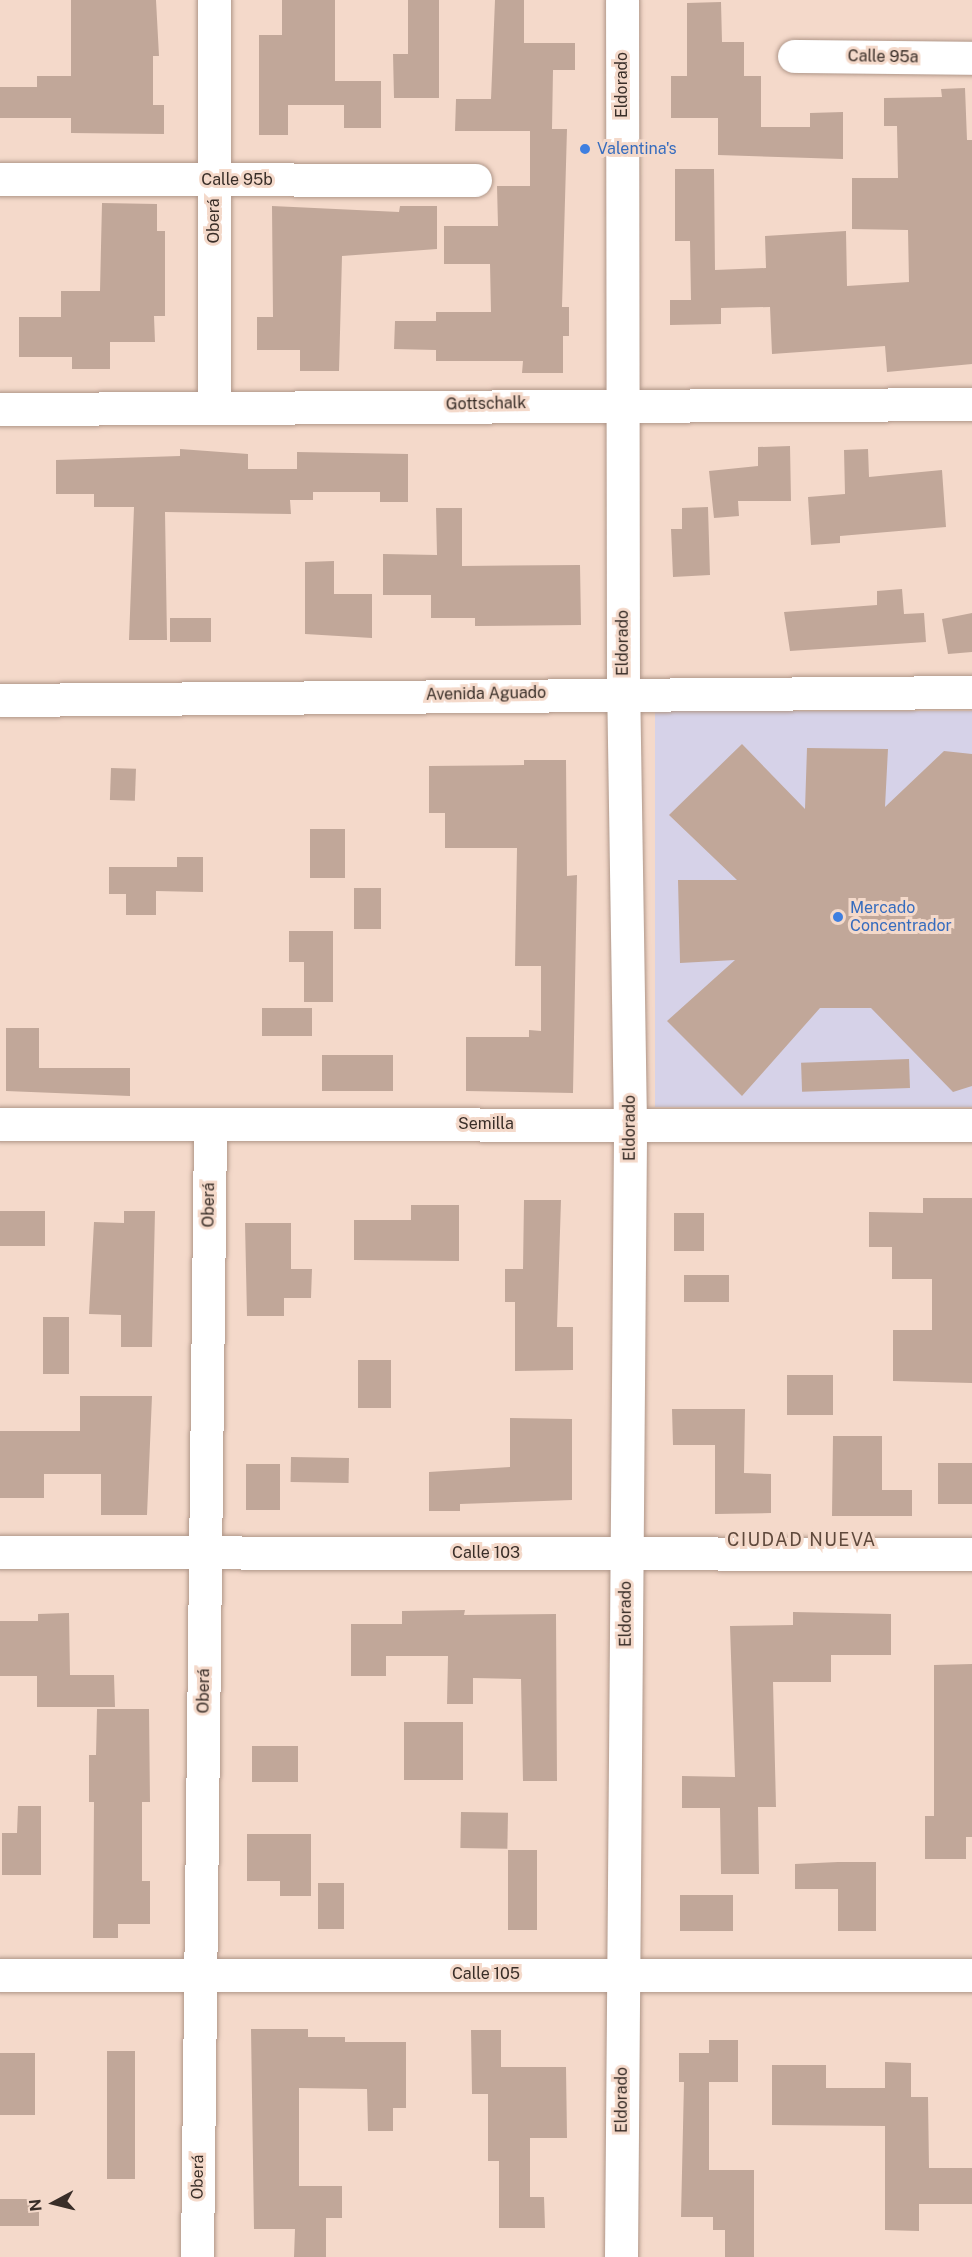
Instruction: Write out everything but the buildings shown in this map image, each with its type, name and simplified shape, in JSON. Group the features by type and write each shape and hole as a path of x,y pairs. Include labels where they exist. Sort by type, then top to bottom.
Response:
{"street":[{"name":"Oberá","path":"214,0 214,407"},
{"name":"Eldorado","path":"621,2257 630,1124 623,692 622,0"},
{"name":"Calle 95a","path":"794,56 972,58"},
{"name":"Calle 95b","path":"0,179 475,180"},
{"name":"Gottschalk","path":"0,409 622,403 972,404"},
{"name":"Avenida Aguado","path":"0,700 623,692 972,693"},
{"name":"Semilla","path":"0,1124 972,1125"},
{"name":"Oberá","path":"197,2257 210,1125"},
{"name":"Calle 103","path":"0,1552 972,1554"},
{"name":"Calle 105","path":"0,1975 972,1975"}],"shaded area":[{"path":"655,711 972,711 972,1107 655,1107"}],"place":[{"name":"Valentina's","path":"585,149"},
{"name":"Mercado Concentrador","path":"838,917"}],"district":[{"name":"CIUDAD NUEVA","path":"802,1540"}]}
